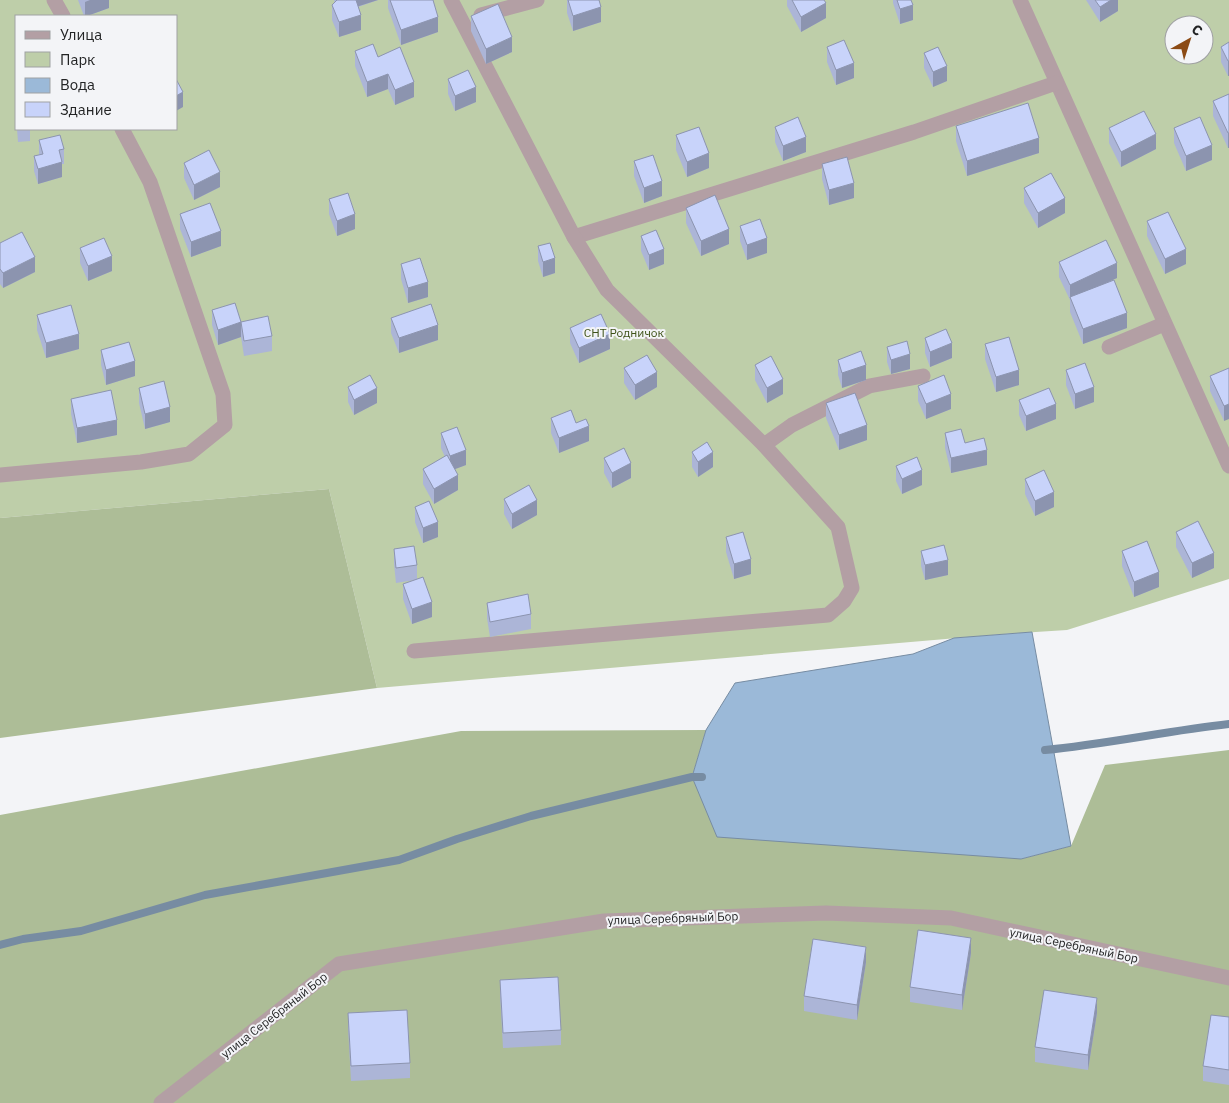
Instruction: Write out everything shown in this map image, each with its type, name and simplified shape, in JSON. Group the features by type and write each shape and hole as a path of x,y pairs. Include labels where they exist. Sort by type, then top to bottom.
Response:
{"street":[{"path":"54,0 62,15"},
{"path":"414,651 828,615 844,601 852,588 838,527 764,445 607,290 574,237 460,21 451,0"},
{"path":"460,21 537,0"},
{"path":"1020,0 1229,466"},
{"path":"574,237 914,132 1056,83"},
{"path":"0,475 141,462 189,454 225,425 223,394 150,182 123,130"},
{"path":"1109,347 1164,324"},
{"path":"764,445 792,425 869,386 923,376"},
{"name":"улица Серебряный Бор","path":"161,1103 339,964 604,921 826,913 951,918 1229,978"}],"green space":[{"name":"СНТ Родничок","path":"0,0 1229,0 1229,579 1067,630 377,688 329,489 0,518"},
{"path":"329,489 377,688 0,738 0,518"},
{"path":"706,730 692,777 1021,859 1071,846 1105,765 1229,750 1229,1103 0,1103 0,815 461,731"}],"water":[{"path":"1032,632 1071,846 1021,859 717,837 692,777 706,730 735,683 913,654 954,638"}],"building":[{"path":"337,0 356,0 361,15 339,22 332,5"},
{"path":"390,0 433,0 438,17 401,30"},
{"path":"568,0 599,0 601,7 573,16"},
{"path":"792,0 824,0 826,3 801,17"},
{"path":"897,0 911,0 913,5 900,9"},
{"path":"1095,0 1111,0 1100,7"},
{"path":"498,4 512,37 486,49 471,16"},
{"path":"844,40 854,63 836,70 827,47"},
{"path":"1229,42 1229,61 1228,61 1221,47"},
{"path":"373,44 378,57 400,47 414,82 395,90 388,74 367,82 355,51"},
{"path":"938,47 947,66 933,72 924,53"},
{"path":"468,70 476,87 455,96 448,79"},
{"path":"178,83 183,92 178,95"},
{"path":"1229,94 1229,133 1228,133 1213,101"},
{"path":"1028,103 1039,138 967,161 956,126"},
{"path":"1144,111 1156,134 1121,152 1109,128"},
{"path":"798,117 806,137 783,146 775,127"},
{"path":"1200,117 1212,145 1186,156 1174,128"},
{"path":"699,127 709,153 687,162 676,135"},
{"path":"60,135 64,149 59,150 62,162 38,169 34,156 43,154 39,140"},
{"path":"209,150 220,172 194,185 184,163"},
{"path":"653,155 662,181 644,188 634,161"},
{"path":"847,157 854,183 829,190 822,164"},
{"path":"1051,173 1065,198 1038,213 1024,188"},
{"path":"348,193 355,214 337,221 329,199"},
{"path":"715,195 729,229 701,241 686,208"},
{"path":"210,203 221,231 191,242 180,214"},
{"path":"1168,212 1186,249 1165,259 1147,221"},
{"path":"760,219 767,238 747,245 740,226"},
{"path":"656,230 664,249 649,255 641,236"},
{"path":"22,232 35,257 3,273 0,269 0,243"},
{"path":"104,238 112,256 88,266 80,248"},
{"path":"1106,240 1117,263 1070,285 1059,262"},
{"path":"550,243 555,258 543,262 538,246"},
{"path":"420,258 428,282 408,288 401,264"},
{"path":"1114,280 1127,313 1083,329 1070,297"},
{"path":"235,303 241,322 218,330 212,310"},
{"path":"431,304 438,325 399,338 391,318"},
{"path":"71,305 79,334 46,343 37,315"},
{"path":"601,314 610,334 579,348 570,328"},
{"path":"268,316 272,336 244,341 241,322"},
{"path":"946,329 952,343 930,352 925,338"},
{"path":"1009,337 1019,370 996,377 985,344"},
{"path":"907,341 910,354 891,360 887,347"},
{"path":"129,342 135,361 106,370 101,350"},
{"path":"861,351 866,365 842,373 838,360"},
{"path":"647,355 657,372 635,385 624,368"},
{"path":"771,356 783,379 767,388 755,365"},
{"path":"1085,363 1094,387 1075,394 1066,370"},
{"path":"1229,368 1229,404 1224,406 1210,376"},
{"path":"370,375 377,388 354,400 348,387"},
{"path":"944,375 951,394 926,404 918,386"},
{"path":"164,381 170,407 145,414 139,388"},
{"path":"1049,388 1056,404 1026,416 1019,400"},
{"path":"111,390 117,420 77,428 71,399"},
{"path":"855,393 867,425 839,435 826,403"},
{"path":"571,410 576,423 586,419 589,426 559,438 551,418"},
{"path":"457,427 466,450 450,456 441,433"},
{"path":"961,429 965,443 984,438 987,450 951,458 945,433"},
{"path":"707,442 713,452 698,462 692,452"},
{"path":"624,448 631,463 612,473 604,458"},
{"path":"447,455 458,475 434,489 423,469"},
{"path":"917,457 922,470 902,479 896,466"},
{"path":"1044,470 1054,492 1035,501 1025,479"},
{"path":"529,485 537,500 512,514 504,499"},
{"path":"429,501 438,522 423,528 415,507"},
{"path":"1198,521 1214,553 1192,563 1176,532"},
{"path":"743,532 751,559 734,564 726,537"},
{"path":"1147,541 1159,572 1134,582 1122,551"},
{"path":"944,545 948,560 925,565 921,551"},
{"path":"414,546 417,565 396,568 394,549"},
{"path":"423,577 432,602 412,609 403,584"},
{"path":"528,594 531,614 490,622 487,603"},
{"path":"918,930 971,938 962,995 910,987"},
{"path":"813,939 866,947 857,1005 804,996"},
{"path":"558,977 561,1030 503,1033 500,980"},
{"path":"1044,990 1097,998 1088,1055 1035,1047"},
{"path":"407,1010 410,1063 351,1066 348,1013"},
{"path":"1211,1015 1229,1017 1229,1070 1203,1066"}],"waterway":[{"path":"1045,750 1229,724"},
{"path":"0,945 23,939 81,931 205,895 399,860 457,839 531,816 692,777 702,777"}]}
